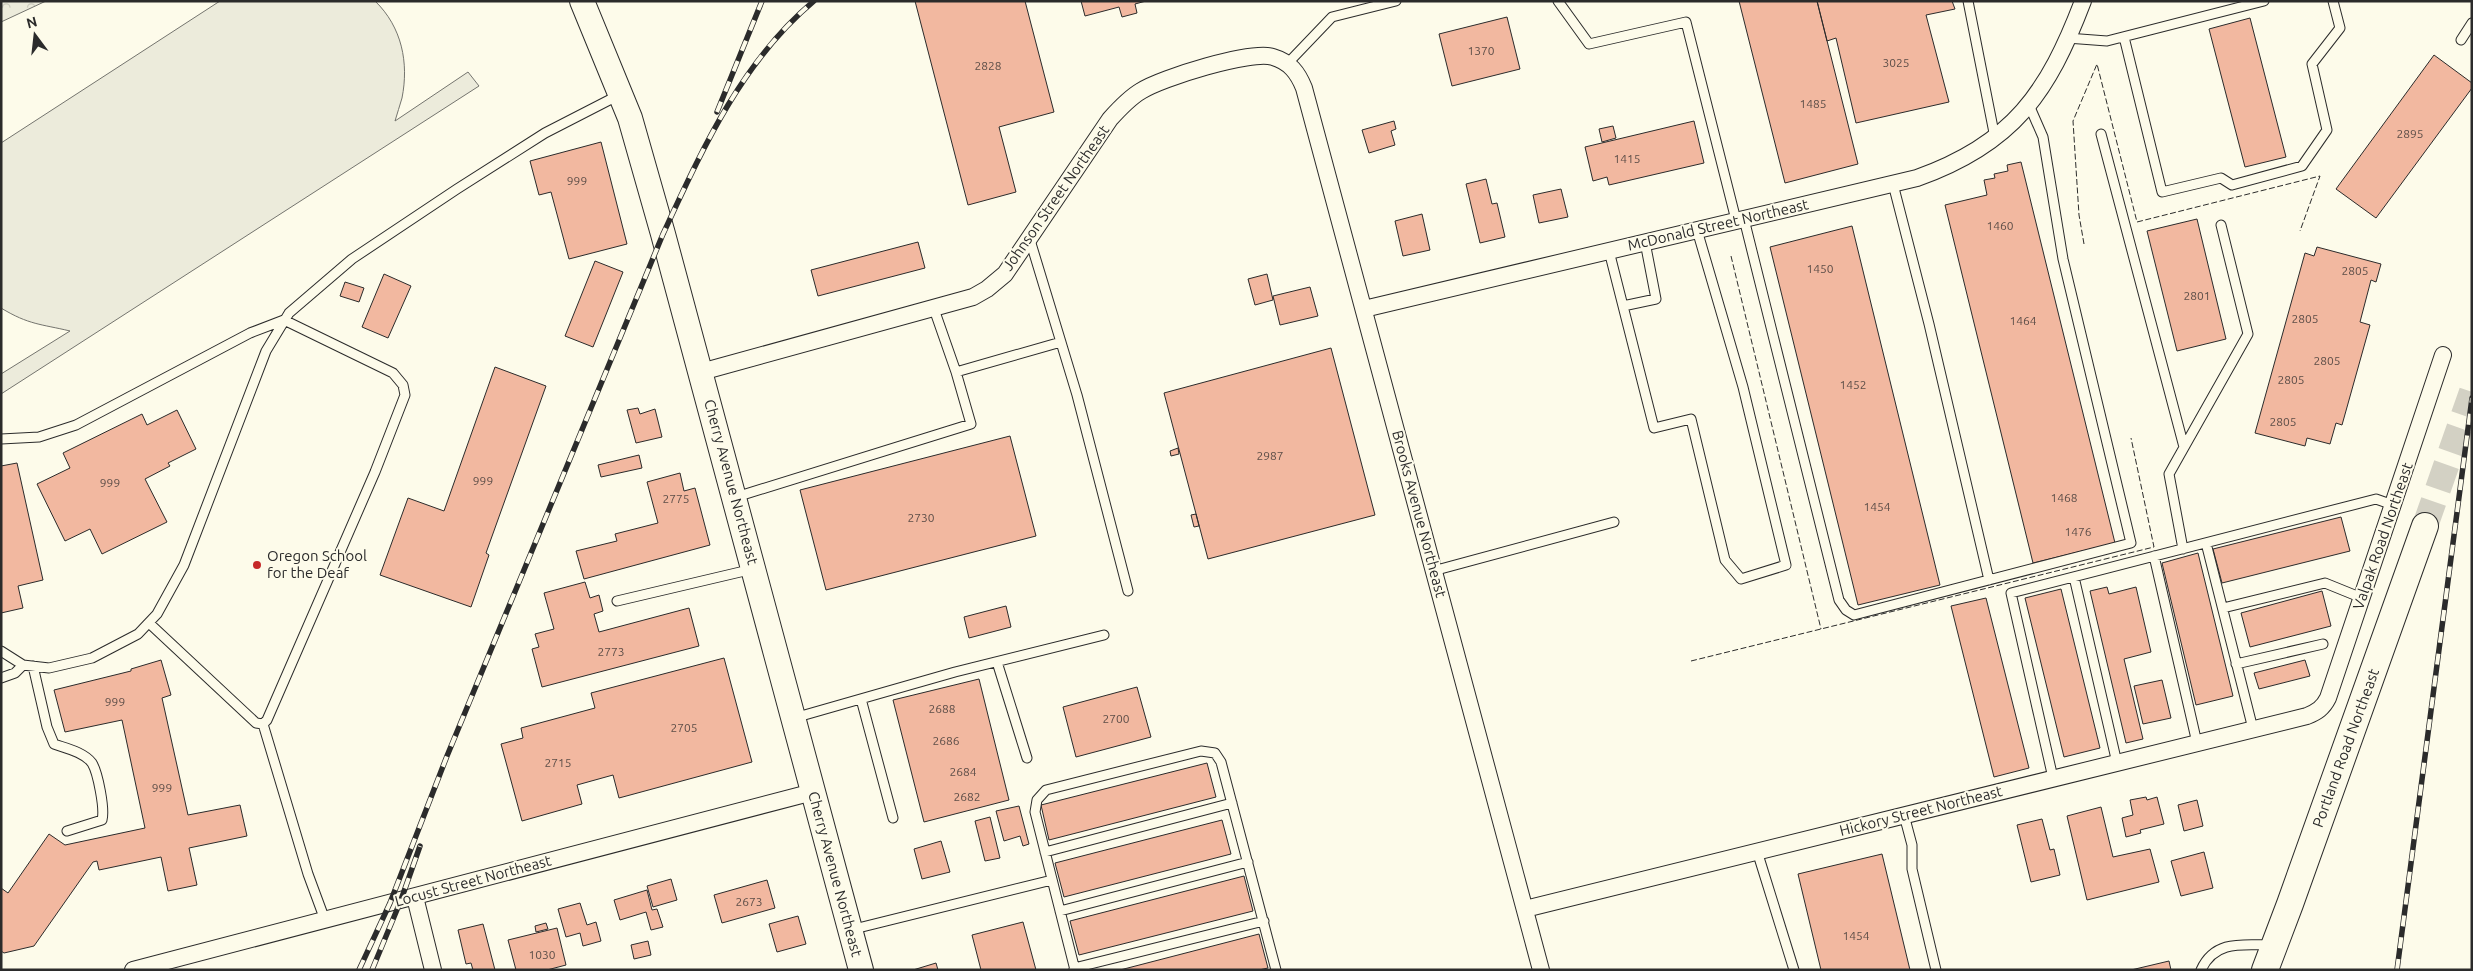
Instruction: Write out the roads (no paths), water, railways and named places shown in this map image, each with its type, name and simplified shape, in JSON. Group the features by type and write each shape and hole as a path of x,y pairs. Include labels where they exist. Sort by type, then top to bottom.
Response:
{"main road":[{"name":"Cherry Avenue Northeast","path":"582,1 630,118 702,372 860,970"},
{"name":"Portland Road Northeast","path":"2265,970 2425,526"}],"street":[{"name":"McDonald Street Northeast","path":"1364,309 1892,184 1949,167 1972,155 1995,138 2012,124 2029,105 2056,66 2082,1"},
{"name":"Johnson Street Northeast","path":"702,372 934,310 973,297 987,289 1005,274 1030,240 1110,120 1125,102 1142,90 1168,78 1245,57 1272,56 1288,63"},
{"name":"Brooks Avenue Northeast","path":"1288,63 1298,74 1304,88 1541,970"},
{"name":"Valpak Road Northeast","path":"2316,712 2324,706 2328,698 2443,356"},
{"name":"Hickory Street Northeast","path":"1524,909 2316,712"},
{"name":"Locust Street Northeast","path":"133,970 150,968 813,792"},
{"path":"415,897 433,970"}],"lane":[{"path":"1288,63 1332,17 1396,1"},
{"path":"1558,1 1589,44 1686,22 1740,220 1839,600 1846,610 1854,615 2131,543 2063,259 2045,144 2029,105"},
{"path":"1968,1 1995,138"},
{"path":"2067,38 2107,41 2264,1"},
{"path":"2124,37 2162,192 2221,178 2232,185 2302,166 2327,130 2312,64 2340,28 2333,1"},
{"path":"2461,40 2472,23"},
{"path":"1,651 28,666 49,668 92,658 138,634 156,614 184,565 266,352 289,313 360,254 544,133 620,94"},
{"path":"2101,134 2184,447"},
{"path":"1892,184 1929,324 1989,580"},
{"path":"2183,549 2168,474 2248,334 2221,225"},
{"path":"1609,251 1654,428 1691,419 1725,560 1741,579 1786,565 1743,387 1697,230"},
{"path":"1030,240 1061,342 1128,591"},
{"path":"1624,306 1656,299 1645,242"},
{"path":"735,498 971,424 956,372 934,310"},
{"path":"1,439 39,437 76,425 250,333 284,320 393,373 402,385 405,395 375,472 289,673 267,720 263,724"},
{"path":"956,372 1061,342"},
{"path":"2053,778 2011,593 2376,499 2393,505"},
{"path":"1434,571 1614,522"},
{"path":"2206,543 2253,729"},
{"path":"2154,556 2197,743"},
{"path":"617,601 754,568"},
{"path":"2074,577 2117,763"},
{"path":"2223,608 2325,583 2362,598"},
{"path":"149,622 256,723 263,724"},
{"path":"793,718 997,662 1104,635"},
{"path":"2236,664 2323,644"},
{"path":"997,662 1027,758"},
{"path":"1,678 28,666"},
{"path":"28,666 54,744 82,754 92,763 104,804 102,820 67,831"},
{"path":"862,699 893,818"},
{"path":"263,724 308,874 325,920"},
{"path":"1264,921 1074,969 1035,812 1037,800 1046,790 1201,752 1215,753 1221,762 1264,921 1276,970"},
{"path":"1045,852 1232,803"},
{"path":"1904,815 1912,845 1912,869 1936,970"},
{"path":"1756,852 1794,970"},
{"path":"1060,911 1248,862"},
{"path":"850,930 1052,880"},
{"path":"2201,970 2212,953 2221,948 2274,945"}],"tunnel":[{"path":"2425,526 2472,392"}],"railway":[{"path":"717,112 762,1"},
{"path":"359,970 390,903 447,756 663,234 678,202 709,139 744,79 788,25 814,1"},
{"path":"2397,970 2472,398"},
{"path":"372,970 401,900 420,846"}],"place":[{"name":"Oregon School for the Deaf","path":"257,565"}]}
